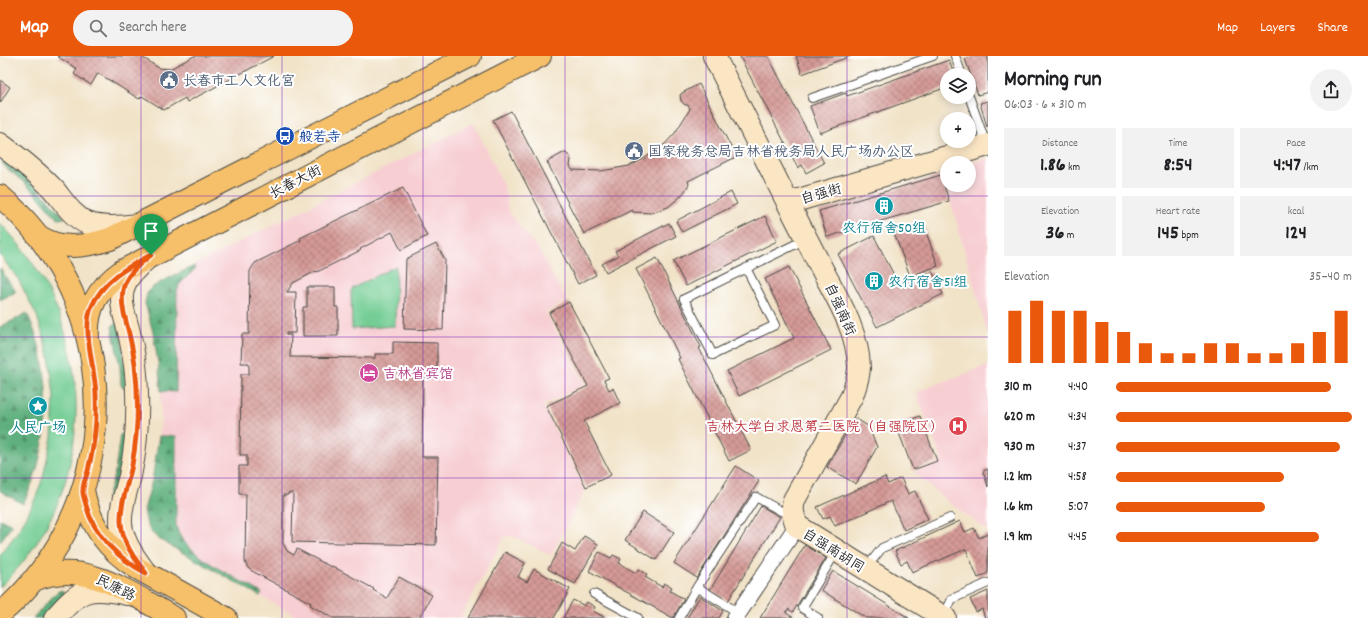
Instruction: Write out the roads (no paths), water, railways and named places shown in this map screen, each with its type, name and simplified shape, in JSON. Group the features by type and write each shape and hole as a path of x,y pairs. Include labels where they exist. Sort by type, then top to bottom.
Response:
{"main road":[{"name":"长春大街","path":"88,339 88,318 97,296 113,277 135,263 540,56"},
{"path":"37,235 49,242 75,246 88,245 110,239 456,59"},
{"path":"0,196 24,219 37,235 53,257 65,278 75,300 88,339 94,370 96,394 94,443 83,490 74,513 51,556 20,595 0,614"},
{"name":"民康路","path":"83,490 87,511 99,533 123,559 226,618"},
{"name":"民康路","path":"32,581 54,574 66,573 90,575 111,582 174,618"}],"street":[{"name":"自强街","path":"714,56 788,203 987,145"},
{"path":"0,144 34,171 72,212 82,220 106,227 139,225"},
{"name":"自强南街","path":"788,203 843,308 851,328 857,350 859,368 857,383 852,396 794,500 792,507 795,521"},
{"path":"146,573 127,547 121,522 124,497 130,476 135,448 137,420 135,364 122,298 126,280 132,272 151,255"},
{"name":"自强南胡同","path":"737,616 795,521 836,551 944,618"},
{"path":"55,618 77,595 89,591 113,591 136,596"}],"lane":[{"path":"812,98 933,56"},
{"path":"955,56 959,68"},
{"path":"972,104 987,145"},
{"path":"746,268 775,324 713,356 684,299 746,268 806,238"},
{"path":"678,618 756,497 795,521"},
{"path":"866,569 882,548 950,518"},
{"path":"818,618 802,608 836,551"},
{"path":"944,618 952,598 988,583"},
{"path":"697,587 737,616"},
{"path":"594,594 638,618"}],"place":[{"name":"长春市工人文化宫","path":"169,80"},
{"name":"般若寺","path":"285,136"},
{"name":"国家税务总局吉林省税务局人民广场办公区","path":"634,151"},
{"name":"农行宿舍50组","path":"884,206"},
{"name":"农行宿舍51组","path":"874,281"},
{"name":"吉林省宾馆","path":"369,373"},
{"name":"人民广场","path":"38,406"},
{"name":"吉林大学白求恩第二医院（自强院区）","path":"958,426"}]}
